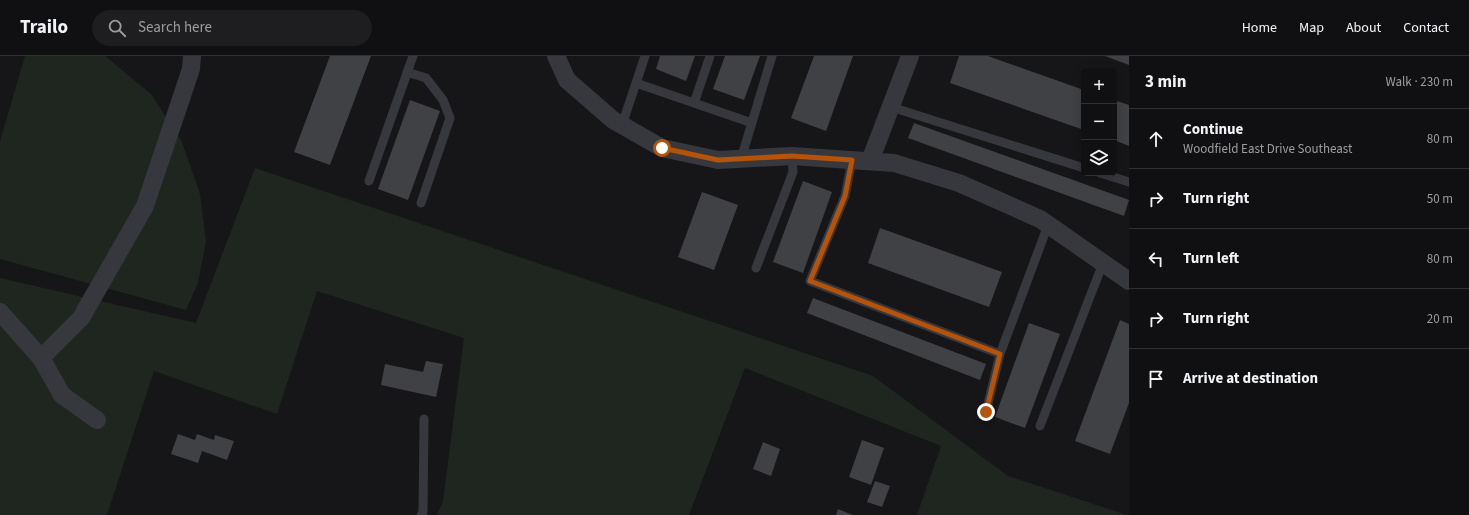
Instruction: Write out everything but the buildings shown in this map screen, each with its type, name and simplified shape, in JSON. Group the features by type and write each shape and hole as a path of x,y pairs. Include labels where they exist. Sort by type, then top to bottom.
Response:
{"street":[{"path":"41,358 81,318 145,206 191,69 192,56"},
{"path":"556,56 567,80 613,120 662,148 718,160 792,156 894,163 958,183 1040,219 1103,263 1128,277"},
{"path":"870,161 910,56"},
{"path":"0,312 41,358 62,395 97,420"}],"lane":[{"path":"369,181 413,56"},
{"path":"622,125 645,56"},
{"path":"694,103 710,56"},
{"path":"741,159 772,56"},
{"path":"407,72 426,78 443,100 450,118 421,204"},
{"path":"636,83 752,123"},
{"path":"891,107 1081,167"},
{"path":"756,268 793,172 792,156"},
{"path":"852,160 845,196 810,281 1000,354"},
{"path":"1110,176 1129,182"},
{"path":"986,412 1000,354 1048,225"},
{"path":"1040,426 1103,263"},
{"path":"421,515 423,512 424,419"}],"shaded area":[{"path":"25,56 105,56 151,94 182,142 200,194 206,242 198,283 186,310 0,259 0,141"},
{"path":"255,168 873,376 1008,476 1127,515 917,515 941,446 745,368 689,515 437,515 443,501 464,338 317,291 277,414 154,371 107,515 0,515 0,278 196,323"}],"route":[{"path":"662,148 718,160 792,156 852,160 845,196 810,281 1000,354 986,412"}]}
